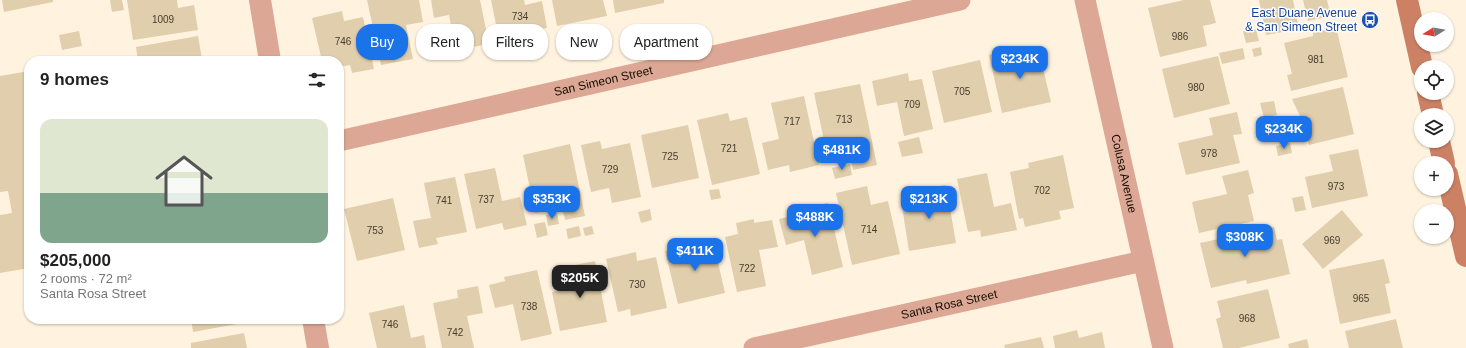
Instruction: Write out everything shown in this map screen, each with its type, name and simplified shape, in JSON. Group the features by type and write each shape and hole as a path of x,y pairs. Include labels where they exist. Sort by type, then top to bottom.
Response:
{"main road":[{"path":"1407,0 1420,60"},
{"path":"1452,196 1466,256"}],"street":[{"path":"260,0 269,56"},
{"name":"San Simeon Street","path":"344,140 960,0"},
{"name":"Colusa Avenue","path":"1085,0 1163,348"},
{"name":"Santa Rosa Street","path":"754,348 1143,261"},
{"path":"314,324 318,348"}],"building":[{"path":"2,0 53,0 53,2 4,12"},
{"path":"110,0 122,0 124,10 112,12"},
{"path":"127,0 177,0 178,8 194,5 198,30 133,40"},
{"path":"367,0 419,0 423,22 408,25 372,24"},
{"path":"431,0 480,0 485,24 482,24 482,45 474,47 474,24 451,24 449,15 434,18"},
{"path":"491,0 524,0 525,5 542,1 546,24 496,24"},
{"path":"552,0 603,0 607,16 567,24 557,24"},
{"path":"613,0 664,0 664,3 615,13"},
{"path":"1184,0 1210,0 1216,23 1203,26 1207,46 1160,57 1148,8"},
{"path":"1259,0 1293,0 1299,29 1266,35"},
{"path":"1303,0 1327,0 1331,16 1308,21"},
{"path":"342,11 344,21 363,17 364,24 356,24 356,60 372,60 374,69 352,73 350,65 344,66 344,56 321,56 312,18"},
{"path":"1336,27 1348,77 1291,91 1287,75 1292,74 1284,43 1313,36 1313,33"},
{"path":"1256,29 1259,41 1246,43 1243,31"},
{"path":"79,31 82,46 62,50 59,35"},
{"path":"408,35 413,59 408,60"},
{"path":"198,36 201,56 137,56 136,47"},
{"path":"1261,47 1262,55 1254,57 1252,49"},
{"path":"1024,48 1025,54 1039,51 1051,102 1002,113 989,55"},
{"path":"1243,48 1245,59 1222,64 1219,53"},
{"path":"1218,56 1230,104 1174,118 1162,69"},
{"path":"380,60 408,60 381,65"},
{"path":"980,60 992,112 944,123 932,71"},
{"path":"24,72 24,269 0,273 0,215 12,213 8,191 0,192 0,76"},
{"path":"908,73 909,81 922,79 933,129 904,136 897,102 877,106 872,81"},
{"path":"860,84 877,165 853,170 848,145 826,150 814,93"},
{"path":"1343,87 1354,134 1309,145 1306,129 1292,99"},
{"path":"804,96 819,165 790,172 789,165 768,170 762,143 779,139 771,103"},
{"path":"1274,101 1277,115 1264,118 1260,103"},
{"path":"1237,112 1242,134 1233,135 1240,163 1186,175 1178,143 1213,135 1209,118"},
{"path":"728,113 730,121 747,117 760,174 712,185 697,120"},
{"path":"688,125 699,178 652,188 641,135"},
{"path":"919,137 923,153 902,157 898,142"},
{"path":"600,141 602,149 630,143 641,197 612,203 609,188 591,192 581,145"},
{"path":"1290,143 1292,153 1278,156 1276,146"},
{"path":"570,144 585,216 565,220 562,207 535,213 523,155"},
{"path":"1358,149 1368,196 1312,208 1305,177 1333,171 1329,155"},
{"path":"1063,155 1074,208 1059,211 1061,219 1025,227 1023,218 1019,219 1010,172 1029,168 1028,163"},
{"path":"850,164 852,175 835,179 832,168"},
{"path":"495,168 502,201 520,197 527,225 504,230 502,223 476,229 464,174"},
{"path":"1248,170 1254,193 1248,195 1254,221 1199,233 1192,202 1227,194 1222,176"},
{"path":"987,173 994,207 1011,203 1017,230 981,237 980,230 968,232 957,179"},
{"path":"455,177 467,232 436,238 438,244 419,248 413,221 431,218 424,183"},
{"path":"946,185 956,243 909,251 901,200 924,196 922,189"},
{"path":"867,186 871,205 888,201 900,254 852,265 836,193"},
{"path":"719,189 721,198 711,200 709,190"},
{"path":"1303,196 1306,210 1295,212 1292,198"},
{"path":"393,198 405,250 357,261 344,209"},
{"path":"828,203 843,267 812,275 804,240 786,245 779,219 810,212 809,207"},
{"path":"650,209 652,220 641,223 638,212"},
{"path":"1342,210 1363,235 1323,269 1302,244"},
{"path":"557,213 559,224 548,226 546,215"},
{"path":"754,219 754,223 772,220 778,247 759,250 766,286 737,292 725,237 738,234 736,223"},
{"path":"545,222 548,235 537,238 534,224"},
{"path":"579,226 581,236 568,239 566,229"},
{"path":"592,226 594,234 585,236 583,228"},
{"path":"1274,227 1277,240 1282,239 1290,274 1247,284 1246,280 1211,288 1200,243"},
{"path":"713,240 725,293 678,304 665,251"},
{"path":"636,252 637,261 656,257 667,308 631,316 630,309 618,312 606,259"},
{"path":"1384,259 1390,283 1385,284 1391,313 1340,324 1329,270"},
{"path":"595,261 607,322 560,331 552,292 569,288 565,267"},
{"path":"537,270 552,334 521,341 513,304 495,308 489,285 505,281 504,277"},
{"path":"478,286 483,313 467,316 474,348 442,348 433,303 458,298 457,290"},
{"path":"1268,289 1280,338 1239,348 1223,348 1216,319 1221,317 1217,301"},
{"path":"404,305 411,338 424,335 426,348 377,348 369,313"},
{"path":"1396,319 1403,348 1349,348 1345,331"},
{"path":"192,324 237,324 193,332"},
{"path":"1077,330 1079,338 1102,332 1105,348 1055,348 1053,336"},
{"path":"244,333 247,348 191,348 191,343"},
{"path":"1041,337 1044,348 1005,348 1004,345"},
{"path":"1307,339 1309,348 1289,348 1288,344"}],"place":[{"name":"East Duane Avenue & San Simeon Street","path":"1370,20"}]}
